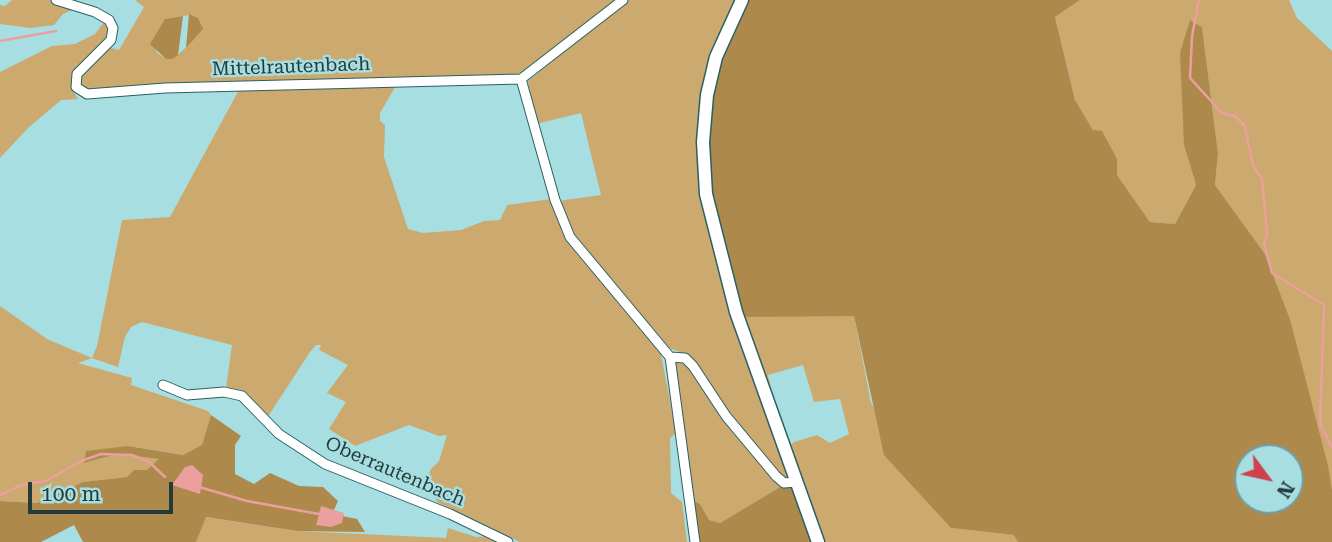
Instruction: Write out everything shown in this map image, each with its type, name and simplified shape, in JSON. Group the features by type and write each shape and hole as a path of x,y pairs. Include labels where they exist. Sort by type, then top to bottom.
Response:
{"main road":[{"path":"742,0 716,57 707,95 703,142 706,194 736,312 818,542"}],"street":[{"name":"Mittelrautenbach","path":"56,0 94,12 109,20 114,28 111,40 77,74 76,87 83,93 165,88 521,79"},
{"path":"623,0 521,79 555,200 570,237 670,356 695,542"},
{"path":"670,356 685,358 736,430 776,476 785,483 796,482"},
{"name":"Oberrautenbach","path":"163,385 187,396 224,392 242,396 279,434 325,464 439,509 508,542"}],"shaded area":[{"path":"12,0 50,0 74,9 63,14 54,25 31,28 0,24 0,5 5,6"},
{"path":"135,0 618,0 527,71 504,77 90,91 81,88 80,75 107,47 119,50 144,7","holes":["189,15 198,18 190,44 173,59 166,59 156,52 165,19"]},
{"path":"629,0 737,0 702,94 698,141 700,183 703,208 723,284 788,475 785,478 748,440 688,355 669,348 657,336 572,236 558,201 601,195 581,113 536,124 528,81"},
{"path":"747,0 1080,0 1055,17 1075,100 1093,130 1102,131 1117,159 1117,175 1150,222 1175,224 1196,185 1184,145 1180,53 1190,20 1202,27 1218,153 1215,185 1265,254 1290,319 1328,466 1332,490 1332,542 1018,542 1014,535 951,528 884,455 854,316 743,317 711,205 708,154 710,94 723,51"},
{"path":"1080,0 1289,0 1297,18 1332,51 1332,490 1290,319 1265,254 1215,185 1218,153 1202,27 1190,20 1184,145 1196,185 1175,224 1150,222 1117,175 1116,159 1093,130 1075,100 1055,17"},
{"path":"189,14 198,18 203,29 186,48"},
{"path":"183,16 178,55 173,59 166,59 150,44 165,19"},
{"path":"105,21 109,28 108,37 72,77 71,88 78,99 61,100 28,128 0,158 0,72 52,46 75,44 95,34"},
{"path":"397,84 380,113 380,121 385,125 384,157 408,229 423,233 461,230 484,221 500,220 507,205 552,199 560,222 660,349 676,433 670,438 671,493 682,502 687,542 520,542 437,502 429,482 430,470 439,461 447,435 439,436 409,425 355,446 329,429 346,402 327,393 348,365 319,350 321,345 316,345 310,352 267,418 226,389 232,345 142,322 131,327 125,337 118,367 92,358 97,346 122,220 170,217 240,88"},
{"path":"0,306 47,339 92,358 78,363 132,378 131,385 208,411 211,415 202,446 183,455 128,446 85,463 116,454 160,459 147,470 127,477 83,482 37,503 0,501"},
{"path":"854,316 871,403 951,528 1015,535 1018,542 822,542 788,448 794,442 817,435 830,443 849,434 840,399 814,402 803,365 768,375 779,423 743,317"},
{"path":"679,361 690,368 745,444 782,486 720,523 709,520 700,504 692,500 674,364"},
{"path":"211,415 241,436 235,445 235,474 254,484 270,473 299,486 323,487 338,501 332,514 357,519 365,532 297,531 206,517 196,542 83,542 74,525 41,542 0,542 0,501 37,503 83,482 127,477 134,470 147,470 159,459 117,454 84,463 86,451 128,446 183,455 202,445"},
{"path":"192,465 203,475 200,494 172,485 185,467"},
{"path":"782,486 792,486 812,542 699,542 692,500 700,504 709,520 720,523"},
{"path":"321,506 344,513 342,523 331,527 316,525"},
{"path":"205,517 297,531 446,538 448,528 476,537 491,536 503,542 196,542"}],"waterway":[{"path":"1199,0 1192,36 1190,78 1222,113 1235,116 1245,126 1253,166 1262,179 1267,234 1264,244 1272,273 1324,305 1320,424 1332,447"},
{"path":"0,41 56,31"},
{"path":"0,495 24,484 46,481 81,461 101,454 132,455 149,462 165,477"},
{"path":"199,487 247,501 319,514"}]}
